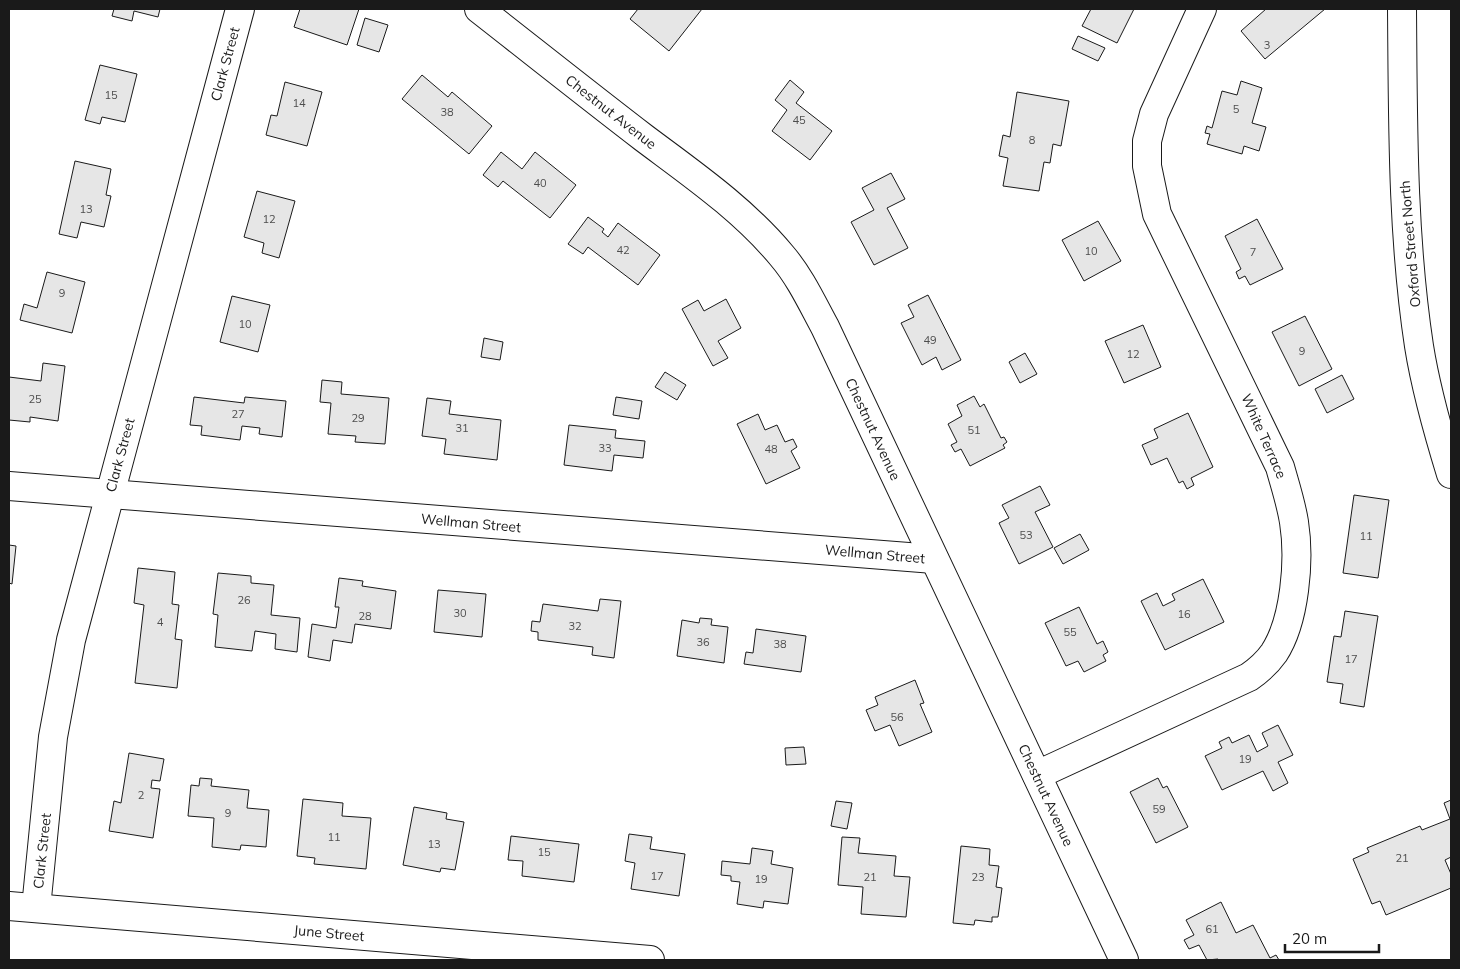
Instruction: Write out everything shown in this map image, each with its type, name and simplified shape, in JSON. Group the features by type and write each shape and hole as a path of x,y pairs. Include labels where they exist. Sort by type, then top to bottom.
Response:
{"street":[{"name":"Clark Street","path":"36,908 53,737 71,640 240,9"},
{"name":"Chestnut Avenue","path":"479,9 724,199 754,226 782,256 806,292 825,327 1124,960"},
{"name":"White Terrace","path":"1037,775 1249,677 1263,666 1274,651 1283,635 1288,619 1294,586 1296,553 1294,524 1280,467 1160,221 1147,166 1147,141 1154,114 1202,9"},
{"name":"Oxford Street North","path":"1402,9 1405,196 1411,274 1419,346 1433,414 1451,474"},
{"name":"Wellman Street","path":"9,486 934,559"},
{"name":"June Street","path":"9,906 650,960"}],"building":[{"path":"114,9 160,9 158,17 134,11 132,21 112,16"},
{"path":"300,9 359,9 347,45 294,27"},
{"path":"638,9 702,9 669,51 630,19"},
{"path":"1091,9 1134,9 1117,43 1082,26"},
{"path":"1266,9 1325,9 1265,59 1241,31"},
{"path":"365,18 388,25 379,52 357,45"},
{"path":"1078,36 1105,48 1098,61 1072,49"},
{"path":"100,65 137,74 125,122 102,117 100,124 85,120"},
{"path":"422,75 448,97 452,92 492,126 469,154 402,99"},
{"path":"790,80 804,92 796,103 832,131 810,160 772,131 787,110 775,100"},
{"path":"1241,81 1262,88 1252,123 1266,127 1259,151 1244,146 1242,154 1207,144 1210,134 1205,133 1207,126 1212,128 1222,91 1237,95"},
{"path":"285,82 322,92 307,146 266,135 271,115 277,116"},
{"path":"1017,92 1069,101 1061,146 1053,144 1050,163 1044,162 1039,191 1003,186 1008,158 999,156 1003,135 1010,137"},
{"path":"501,152 522,169 535,152 576,185 550,218 503,181 498,187 483,175"},
{"path":"75,161 111,169 106,195 111,196 104,227 81,222 77,238 59,234"},
{"path":"891,173 905,199 887,208 908,248 874,265 851,222 874,210 862,188"},
{"path":"257,191 295,201 279,258 262,253 264,243 244,237"},
{"path":"588,217 604,229 602,232 608,237 618,223 660,255 638,285 588,247 583,254 568,244"},
{"path":"1257,219 1283,269 1250,285 1245,276 1239,279 1236,272 1241,269 1225,236"},
{"path":"1098,221 1121,261 1084,281 1062,240"},
{"path":"47,272 85,282 72,333 20,320 24,304 37,308"},
{"path":"928,295 961,360 942,370 936,357 922,365 901,323 914,317 908,305"},
{"path":"232,296 270,305 258,352 220,342"},
{"path":"726,299 741,328 718,341 728,358 713,366 682,309 698,300 704,311"},
{"path":"1305,316 1332,369 1299,386 1272,332"},
{"path":"1143,325 1161,367 1124,383 1105,341"},
{"path":"484,338 503,342 500,360 481,357"},
{"path":"1025,353 1037,374 1020,383 1009,362"},
{"path":"43,363 65,366 58,421 30,417 30,422 9,420 9,377 41,381"},
{"path":"665,372 686,385 677,400 655,387"},
{"path":"1342,375 1354,399 1327,413 1315,389"},
{"path":"322,380 342,382 341,394 389,398 385,444 355,442 356,436 328,434 331,403 320,402"},
{"path":"974,396 980,407 984,404 1001,438 1004,437 1007,442 1003,445 1005,448 970,466 961,449 955,452 951,445 957,442 948,424 962,416 957,405"},
{"path":"194,397 244,403 245,397 286,401 282,437 259,434 260,428 242,426 240,440 201,435 202,426 190,425"},
{"path":"616,397 642,401 639,419 613,415"},
{"path":"427,398 451,401 449,414 501,420 497,460 444,454 446,439 422,436"},
{"path":"1188,413 1213,467 1191,478 1194,485 1187,489 1183,481 1179,483 1167,458 1151,465 1142,445 1158,438 1154,429"},
{"path":"758,414 765,430 777,425 785,442 793,439 797,447 791,451 800,468 766,484 737,424"},
{"path":"569,425 616,430 615,438 645,441 643,458 614,455 612,471 564,465"},
{"path":"1040,486 1050,505 1035,512 1053,547 1019,564 999,523 1009,518 1002,505"},
{"path":"1354,495 1389,500 1378,578 1343,573"},
{"path":"1080,534 1089,550 1063,564 1054,548"},
{"path":"9,545 16,546 12,584 9,583"},
{"path":"138,568 175,572 172,604 179,605 175,639 182,640 177,688 135,683 144,605 134,603"},
{"path":"218,573 251,576 251,583 274,585 271,615 300,618 297,652 275,649 276,634 255,631 252,651 215,647 218,615 213,614"},
{"path":"339,578 363,581 362,586 396,591 391,629 355,624 352,643 333,640 330,661 308,657 312,624 336,628 339,607 335,607"},
{"path":"1203,579 1224,622 1165,650 1141,601 1157,593 1163,606 1175,600 1172,594"},
{"path":"438,590 486,594 482,637 434,632"},
{"path":"600,599 621,601 614,658 592,655 593,647 538,640 538,632 531,631 532,621 540,622 543,604 598,611"},
{"path":"1079,607 1097,644 1103,641 1108,652 1103,655 1106,661 1084,672 1078,661 1066,666 1045,623"},
{"path":"1345,611 1378,616 1364,707 1340,703 1343,684 1327,682 1334,636 1341,637"},
{"path":"700,618 712,619 711,625 728,627 724,663 677,656 682,620 699,623"},
{"path":"756,629 806,636 801,672 744,664 746,652 753,653"},
{"path":"915,680 924,703 920,704 932,732 899,746 890,725 875,731 866,710 878,705 875,697"},
{"path":"1278,725 1293,755 1278,762 1288,783 1273,791 1263,771 1222,790 1205,756 1222,748 1219,742 1229,737 1232,743 1249,735 1257,752 1268,746 1262,733"},
{"path":"804,747 806,764 786,765 785,748"},
{"path":"129,753 164,759 160,781 152,780 151,788 160,789 153,838 109,831 114,801 121,803"},
{"path":"200,778 212,779 211,786 249,790 247,808 269,810 266,847 241,845 240,850 212,847 214,818 188,816 191,785 199,786"},
{"path":"1158,778 1163,788 1167,786 1188,827 1156,843 1130,792"},
{"path":"303,799 343,803 342,816 371,818 366,869 314,864 315,858 297,856"},
{"path":"1451,800 1451,857 1445,860 1451,874 1451,888 1386,915 1380,901 1372,904 1353,859 1369,852 1367,848 1420,826 1422,830 1450,819 1444,803"},
{"path":"836,801 852,803 847,829 831,826"},
{"path":"414,807 447,813 446,819 464,822 455,870 441,868 440,872 403,865"},
{"path":"629,834 652,837 650,849 685,854 679,896 631,889 635,863 625,861"},
{"path":"511,836 579,844 574,882 522,876 523,861 508,860"},
{"path":"842,837 860,838 858,853 896,856 894,876 910,877 906,917 861,914 863,887 838,885"},
{"path":"961,846 990,849 989,865 999,866 996,887 1002,888 998,917 992,917 992,922 975,920 974,925 953,923"},
{"path":"752,848 773,851 771,864 793,868 788,904 764,901 763,908 737,904 740,882 731,881 731,876 721,875 722,861 750,864"},
{"path":"1221,902 1236,933 1253,925 1270,958 1276,955 1279,960 1207,960 1199,945 1189,949 1184,940 1194,935 1186,920"}]}
